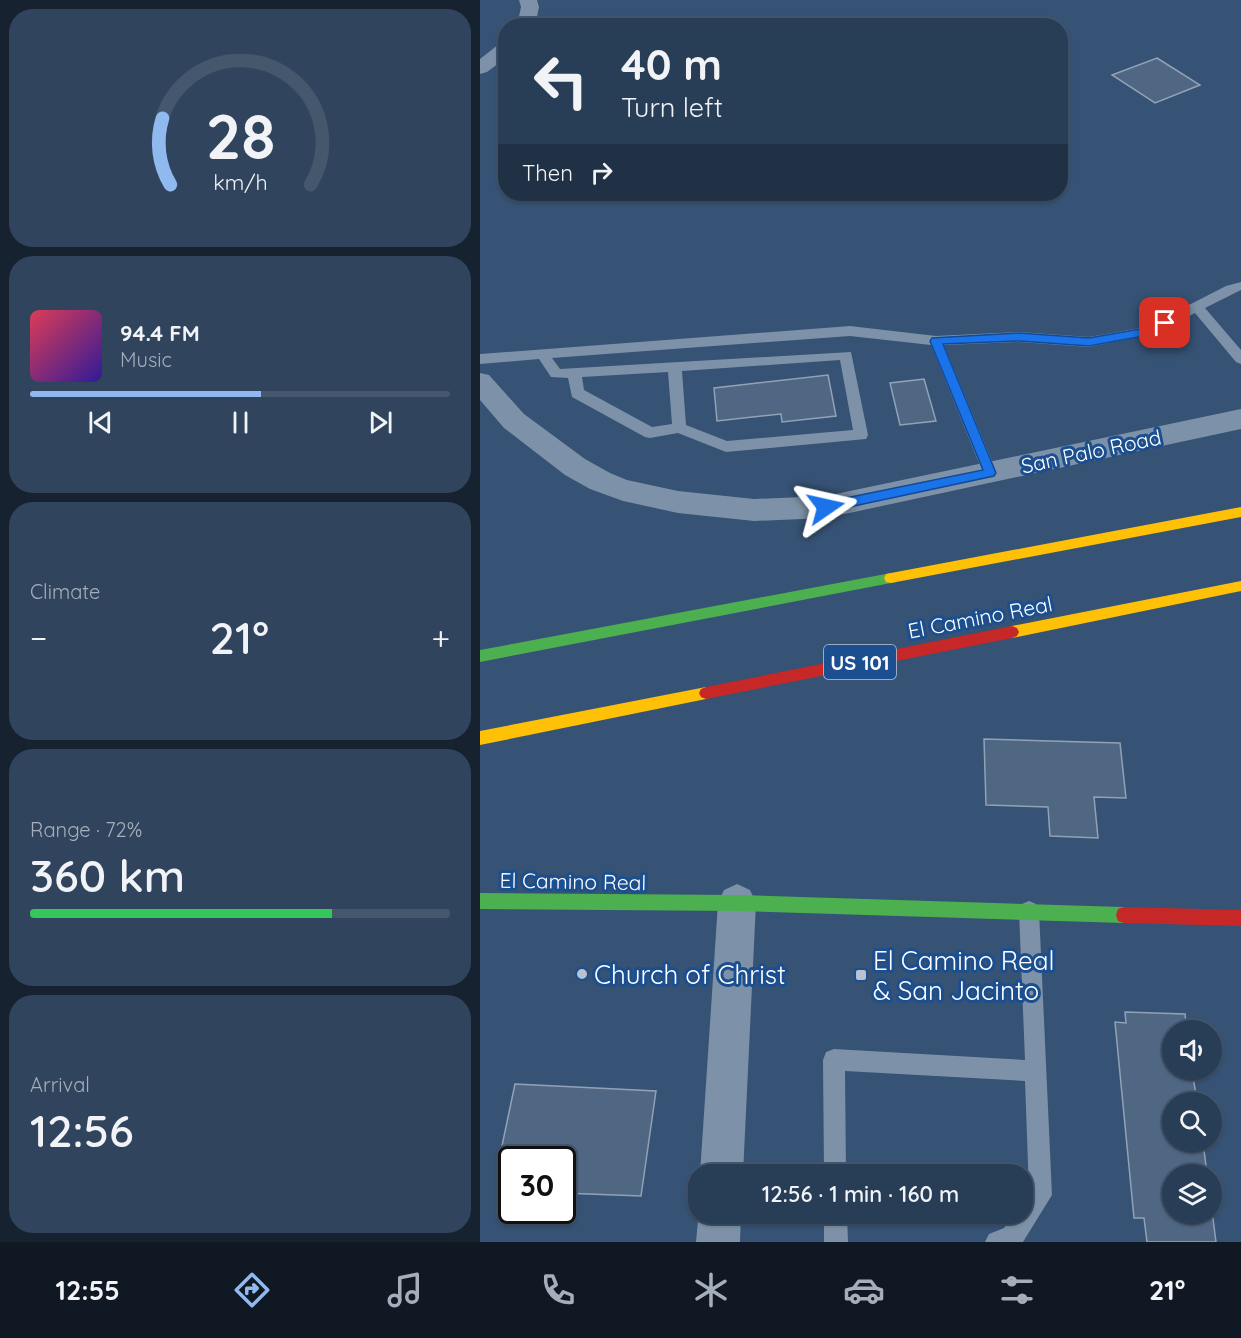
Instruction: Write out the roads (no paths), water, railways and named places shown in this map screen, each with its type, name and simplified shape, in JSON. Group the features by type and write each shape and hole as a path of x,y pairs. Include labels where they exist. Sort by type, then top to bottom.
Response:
{"main road":[{"path":"1067,545 1197,506"},
{"path":"480,656 1241,512"},
{"name":"El Camino Real","path":"480,738 1241,586"},
{"path":"1046,625 1172,614"},
{"name":"El Camino Real","path":"480,901 737,903 1029,911 1240,921"}],"street":[{"path":"528,0 530,7 528,18"},
{"path":"480,68 498,54"},
{"name":"San Palo Road","path":"480,382 514,421 575,467 600,481 623,490 678,502 754,510 826,507 1241,419"},
{"path":"722,1164 737,903"},
{"path":"718,1242 719,1224"}],"lane":[{"path":"480,359 850,331 936,341 1019,337 1089,342 1149,331 1241,286"},
{"path":"1197,307 1241,359"},
{"path":"936,341 990,473"},
{"path":"542,354 556,374 846,355 861,435 726,447 679,428 650,433 577,393 574,373"},
{"path":"675,367 679,428"},
{"path":"997,1242 1012,1237 1041,1195 1029,911"},
{"path":"835,1164 834,1060 1036,1071"},
{"path":"836,1224 836,1242"}],"place":[{"name":"Church of Christ","path":"582,974"},
{"name":"El Camino Real & San Jacinto","path":"861,975"}]}
